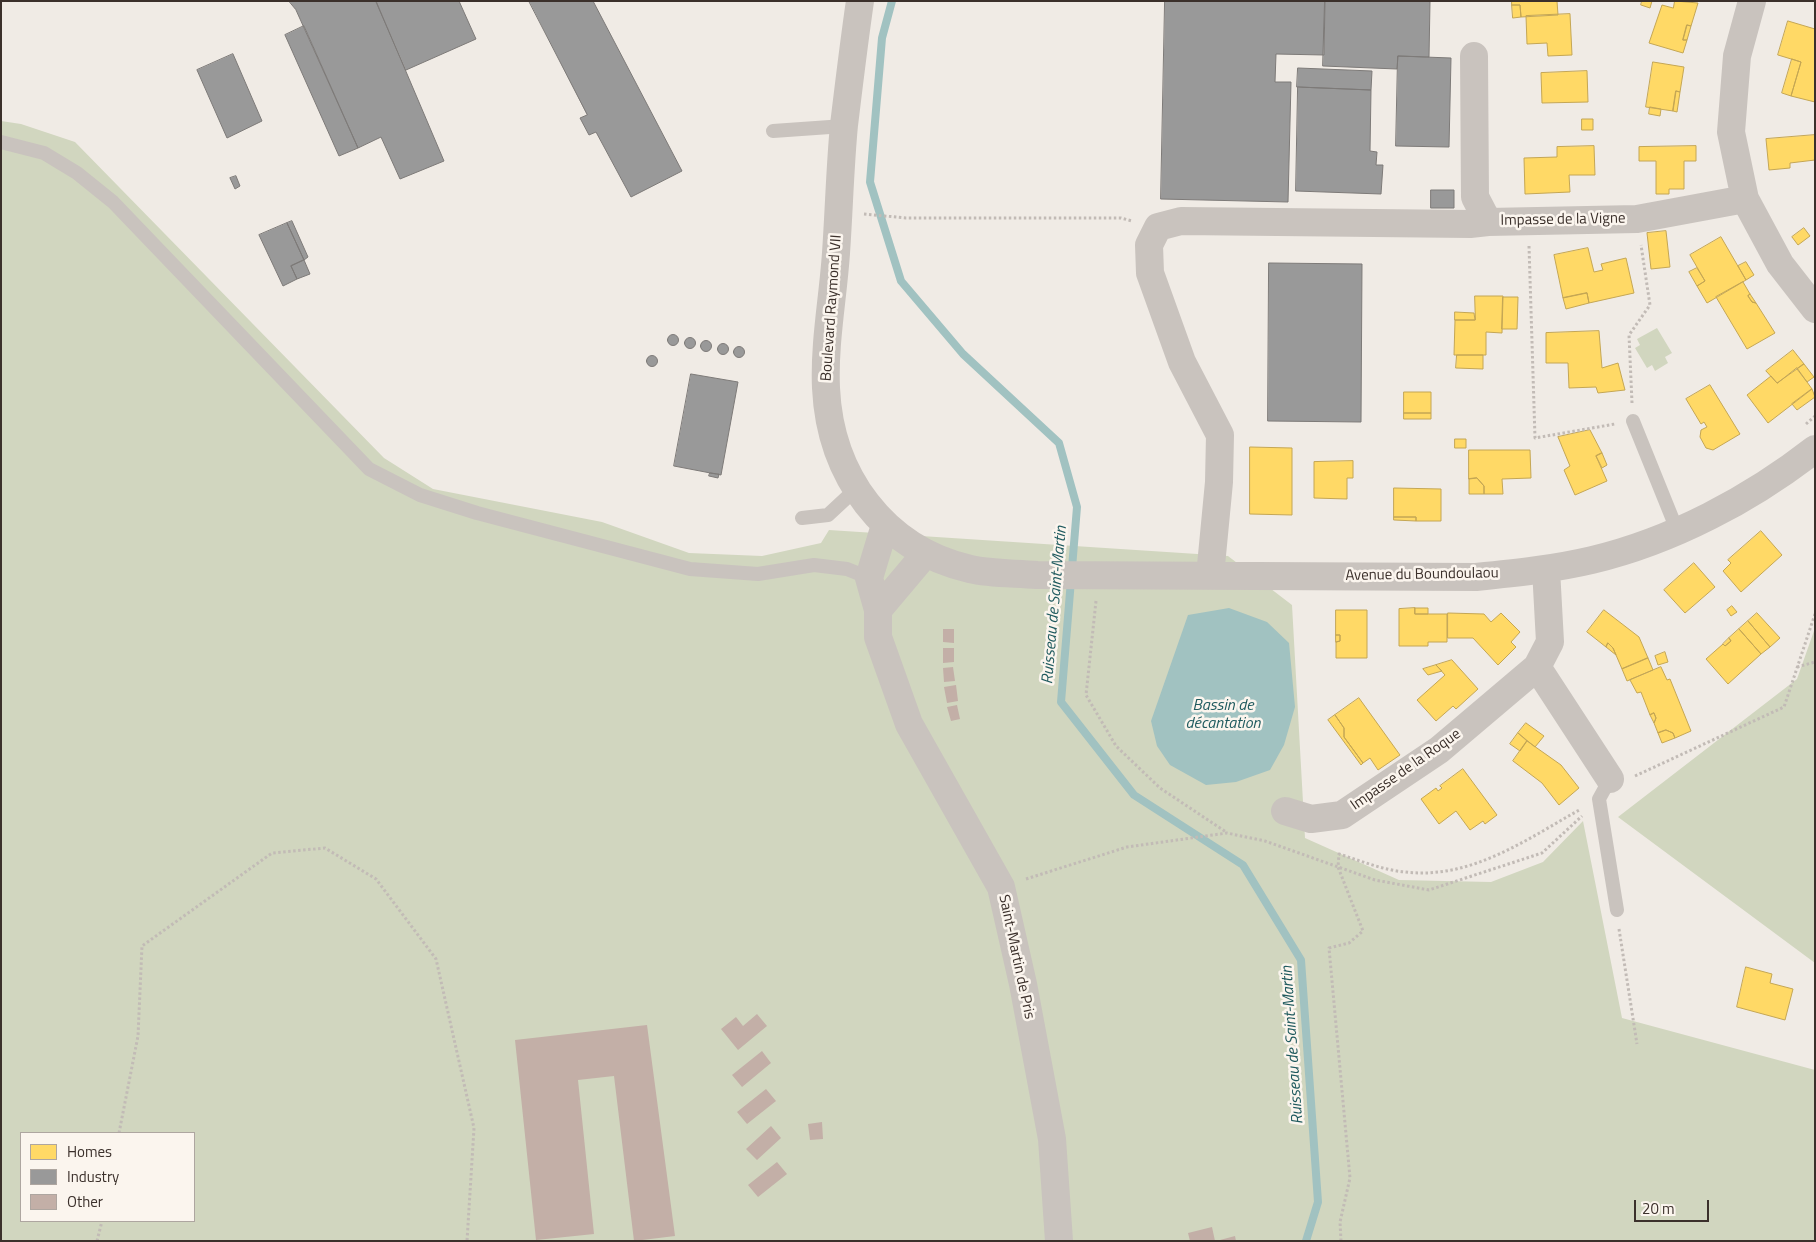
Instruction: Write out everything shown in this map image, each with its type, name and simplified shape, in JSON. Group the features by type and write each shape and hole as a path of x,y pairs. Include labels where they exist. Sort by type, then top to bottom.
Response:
{"street":[{"name":"Boulevard Raymond VII","path":"860,1 844,126 826,388 833,443 856,489 885,525 926,553 970,570 1037,575 1100,576"},
{"path":"1752,1 1737,56 1732,132 1745,199 1780,264 1815,309"},
{"name":"Impasse de la Vigne","path":"1474,56 1475,197 1488,222 1637,219 1745,199"},
{"path":"1210,576 1219,482 1220,435 1182,362 1150,273 1149,246 1158,227 1181,221 1470,224 1488,222"},
{"name":"Avenue du Boundoulaou","path":"1100,576 1476,577 1546,569 1612,554 1677,530 1716,513 1753,491 1809,438"},
{"path":"869,578 885,525"},
{"path":"878,610 926,553"},
{"name":"Impasse de la Roque","path":"1285,811 1311,818 1342,815 1439,750 1537,667 1550,642 1546,569"},
{"name":"Saint-Martin de Pris","path":"869,578 878,610 878,638 909,724 1001,887 1023,984 1052,1139 1058,1241"},
{"path":"1537,667 1605,789"}],"lane":[{"path":"772,131 844,126"},
{"path":"1,142 44,153 77,172 113,202 370,469 420,495 477,513 690,569 758,574 814,565 847,569 895,590"},
{"path":"1634,421 1677,530"},
{"path":"802,518 828,515 856,489"},
{"path":"1605,789 1617,910"}],"path":[{"path":"869,214 906,218 1121,218 1158,227"},
{"path":"1529,222 1535,438 1634,421 1629,334 1650,305 1637,219"},
{"path":"1809,438 1815,416"},
{"path":"1100,576 1092,624 1086,695 1116,746 1160,788 1227,832 1265,841 1375,880 1429,890 1542,853 1605,789"},
{"path":"1341,1241 1340,1222 1350,1178 1329,948 1349,943 1363,931 1338,868 1339,854 1406,872 1452,871 1487,859 1532,838 1605,789 1784,708 1815,614"},
{"path":"1797,668 1815,662"},
{"path":"1001,887 1127,847 1227,832"},
{"path":"119,1132 138,1036 142,946 272,853 325,848 376,879 436,959 474,1128 467,1241"},
{"path":"1617,910 1637,1044"},
{"path":"97,1241 102,1222"}],"green space":[{"path":"1,121 21,124 75,142 384,458 433,489 602,522 689,553 762,556 821,543 829,530 1228,556 1292,605 1305,838 1399,880 1491,882 1543,862 1583,821 1622,1018 1815,1070 1815,1241 1,1241"},
{"path":"1657,328 1672,353 1665,357 1668,363 1655,371 1652,365 1647,368 1635,348 1640,345 1637,339"},
{"path":"1815,628 1815,963 1618,817 1797,679"}],"water":[{"name":"Bassin de décantation","path":"1229,608 1267,622 1289,643 1295,707 1284,745 1270,770 1236,782 1206,785 1170,765 1157,746 1151,721 1188,615"}],"building: Homes":[{"path":"1512,1 1557,1 1558,15 1521,17 1520,5 1512,5"},
{"path":"1642,1 1652,1 1650,8 1641,5"},
{"path":"1675,1 1698,3 1691,26 1687,25 1683,40 1687,40 1683,53 1649,43 1662,5 1673,8"},
{"path":"1512,5 1520,5 1521,17 1513,18"},
{"path":"1570,14 1572,55 1548,56 1547,43 1527,44 1526,16"},
{"path":"1788,21 1815,29 1815,102 1791,96 1801,62 1778,55"},
{"path":"1687,25 1691,26 1687,40 1683,40"},
{"path":"1792,59 1801,62 1791,96 1782,93"},
{"path":"1653,62 1684,67 1680,92 1676,91 1673,111 1646,107"},
{"path":"1587,71 1588,102 1542,103 1541,73"},
{"path":"1676,91 1680,92 1677,112 1673,111"},
{"path":"1650,107 1661,109 1660,116 1649,114"},
{"path":"1582,119 1593,119 1593,130 1582,130"},
{"path":"1815,135 1815,160 1790,163 1790,168 1769,170 1766,139"},
{"path":"1594,146 1595,175 1569,175 1570,192 1525,194 1524,158 1557,157 1557,147"},
{"path":"1696,146 1696,161 1684,161 1684,189 1669,189 1669,194 1656,194 1656,161 1639,161 1639,147"},
{"path":"1804,228 1810,236 1798,245 1792,237"},
{"path":"1666,231 1670,267 1651,269 1647,233"},
{"path":"1721,237 1746,280 1707,303 1697,286 1705,281 1690,255"},
{"path":"1588,248 1594,272 1603,270 1601,264 1626,258 1634,293 1589,303 1587,293 1563,298 1554,255"},
{"path":"1746,262 1754,275 1746,280 1738,266"},
{"path":"1697,268 1705,281 1697,286 1689,272"},
{"path":"1743,282 1750,294 1748,296 1752,302 1756,303 1775,333 1747,349 1716,297"},
{"path":"1587,293 1589,303 1566,309 1563,298"},
{"path":"1750,294 1756,303 1752,302 1748,296"},
{"path":"1475,296 1503,296 1502,333 1486,332 1486,355 1454,355 1455,320 1475,320"},
{"path":"1503,297 1518,297 1517,329 1502,329"},
{"path":"1455,312 1474,313 1475,320 1455,320"},
{"path":"1599,331 1602,368 1618,363 1625,390 1598,393 1596,387 1569,388 1568,363 1546,363 1546,333"},
{"path":"1793,350 1804,364 1777,383 1766,371"},
{"path":"1457,355 1483,355 1483,369 1456,368"},
{"path":"1804,364 1814,377 1807,382 1797,369"},
{"path":"1797,368 1812,389 1768,423 1747,395 1771,376 1777,383"},
{"path":"1710,385 1740,434 1713,450 1706,448 1700,437 1701,430 1707,427 1704,422 1701,424 1686,399"},
{"path":"1812,389 1815,397 1797,410 1792,404"},
{"path":"1404,392 1431,392 1431,413 1404,413"},
{"path":"1404,413 1431,413 1431,419 1404,419"},
{"path":"1590,430 1602,453 1596,456 1607,481 1575,495 1564,470 1570,466 1558,437"},
{"path":"1455,439 1466,439 1466,448 1455,448"},
{"path":"1250,447 1292,448 1292,515 1250,514"},
{"path":"1469,450 1530,450 1531,478 1502,479 1503,494 1484,494 1484,486 1477,478 1469,479"},
{"path":"1602,453 1607,465 1602,468 1596,456"},
{"path":"1353,461 1353,478 1347,478 1347,499 1314,498 1314,462"},
{"path":"1477,478 1484,486 1484,494 1469,494 1469,479"},
{"path":"1394,488 1441,489 1441,521 1416,521 1416,517 1394,517"},
{"path":"1394,517 1416,517 1416,521 1394,520"},
{"path":"1761,531 1782,555 1741,592 1723,571 1731,563 1728,560"},
{"path":"1694,563 1715,587 1685,613 1664,590"},
{"path":"1732,606 1737,612 1731,616 1727,610"},
{"path":"1415,608 1415,614 1447,614 1447,642 1428,642 1428,646 1399,646 1399,609"},
{"path":"1415,608 1428,608 1428,614 1415,614"},
{"path":"1336,610 1367,610 1367,658 1336,658 1336,642 1340,641 1340,635 1336,635"},
{"path":"1604,610 1639,637 1648,658 1622,669 1613,648 1608,643 1606,647 1587,632"},
{"path":"1448,613 1484,614 1491,622 1501,613 1520,632 1511,642 1516,647 1498,665 1473,638 1448,638"},
{"path":"1757,613 1780,638 1770,647 1748,621"},
{"path":"1748,621 1770,647 1761,654 1739,629"},
{"path":"1739,629 1761,654 1728,684 1706,659 1723,644 1725,646 1731,641 1729,638"},
{"path":"1336,635 1340,635 1340,641 1336,642"},
{"path":"1729,638 1731,641 1725,646 1723,644"},
{"path":"1608,643 1613,648 1616,655 1606,647"},
{"path":"1665,652 1668,662 1658,665 1655,656"},
{"path":"1648,658 1653,670 1627,681 1622,669"},
{"path":"1452,660 1478,689 1456,709 1453,706 1436,721 1417,700 1445,675 1436,665"},
{"path":"1436,665 1442,671 1428,675 1423,669"},
{"path":"1661,667 1667,680 1670,679 1691,731 1675,738 1673,733 1666,730 1658,733 1654,723 1656,718 1654,713 1650,715 1641,692 1637,693 1630,680"},
{"path":"1359,698 1400,755 1378,770 1370,758 1363,763 1344,737 1344,728 1335,715"},
{"path":"1654,713 1656,718 1654,723 1650,715"},
{"path":"1335,715 1344,728 1344,737 1363,763 1361,765 1328,720"},
{"path":"1526,723 1544,736 1535,747 1518,733"},
{"path":"1666,730 1673,733 1675,738 1662,743 1658,733"},
{"path":"1518,733 1527,741 1520,751 1510,744"},
{"path":"1527,741 1561,765 1579,788 1559,805 1542,783 1513,761"},
{"path":"1463,769 1497,815 1485,824 1483,821 1470,830 1456,811 1439,824 1421,799 1436,788 1438,791 1442,788 1440,786"},
{"path":"1746,967 1772,974 1770,983 1793,989 1785,1020 1737,1007"}],"building: Industry":[{"path":"289,1 376,1 444,161 400,179 381,137 358,148 296,10"},
{"path":"376,1 459,1 476,39 406,70"},
{"path":"529,1 593,1 682,171 631,197 596,132 589,135 580,118 587,115"},
{"path":"1165,1 1325,1 1324,55 1276,54 1275,82 1291,82 1288,202 1161,199"},
{"path":"1325,1 1430,1 1429,57 1398,56 1397,69 1323,66"},
{"path":"304,26 358,148 339,156 285,35"},
{"path":"233,54 262,121 227,138 197,70"},
{"path":"1398,56 1451,58 1449,147 1396,146"},
{"path":"1298,68 1372,71 1371,90 1297,87"},
{"path":"1298,87 1371,90 1370,151 1377,152 1376,165 1383,165 1381,194 1296,191"},
{"path":"236,176 240,186 235,189 230,178"},
{"path":"1431,190 1454,190 1454,208 1431,208"},
{"path":"292,221 308,257 304,260 287,223"},
{"path":"287,223 304,260 291,266 297,279 283,286 259,235"},
{"path":"304,260 310,274 297,279 291,266"},
{"path":"1269,263 1362,264 1361,422 1268,421"},
{"path":"673,334 679,340 673,346 667,340"},
{"path":"690,337 696,343 690,349 684,343"},
{"path":"706,340 712,346 706,352 700,346"},
{"path":"723,343 729,349 723,355 717,349"},
{"path":"739,346 745,352 739,358 733,352"},
{"path":"652,355 658,361 652,367 646,361"},
{"path":"691,374 738,382 721,475 674,466"},
{"path":"710,473 719,474 718,478 709,476"}],"building: Other":[{"path":"943,629 954,629 954,643 943,642"},
{"path":"943,648 954,648 954,662 943,663"},
{"path":"953,667 955,681 944,682 943,668"},
{"path":"956,685 958,701 947,703 944,687"},
{"path":"957,705 960,719 951,721 947,707"},
{"path":"757,1014 767,1026 738,1050 721,1029 736,1017 743,1026"},
{"path":"647,1025 675,1236 634,1241 614,1076 578,1080 594,1234 536,1240 515,1040"},
{"path":"762,1051 771,1063 742,1087 732,1075"},
{"path":"766,1089 776,1101 747,1124 737,1112"},
{"path":"822,1122 823,1139 810,1140 808,1124"},
{"path":"771,1126 781,1138 757,1160 746,1149"},
{"path":"777,1162 787,1174 758,1197 748,1185"},
{"path":"1212,1227 1215,1241 1190,1241 1188,1233"},
{"path":"1235,1236 1236,1241 1220,1241 1220,1240"}],"waterway":[{"name":"Ruisseau de Saint-Martin","path":"892,1 882,38 870,182 901,281 963,354 1059,443 1077,507 1061,702 1134,795 1243,865 1301,960 1318,1202 1306,1241"}]}
